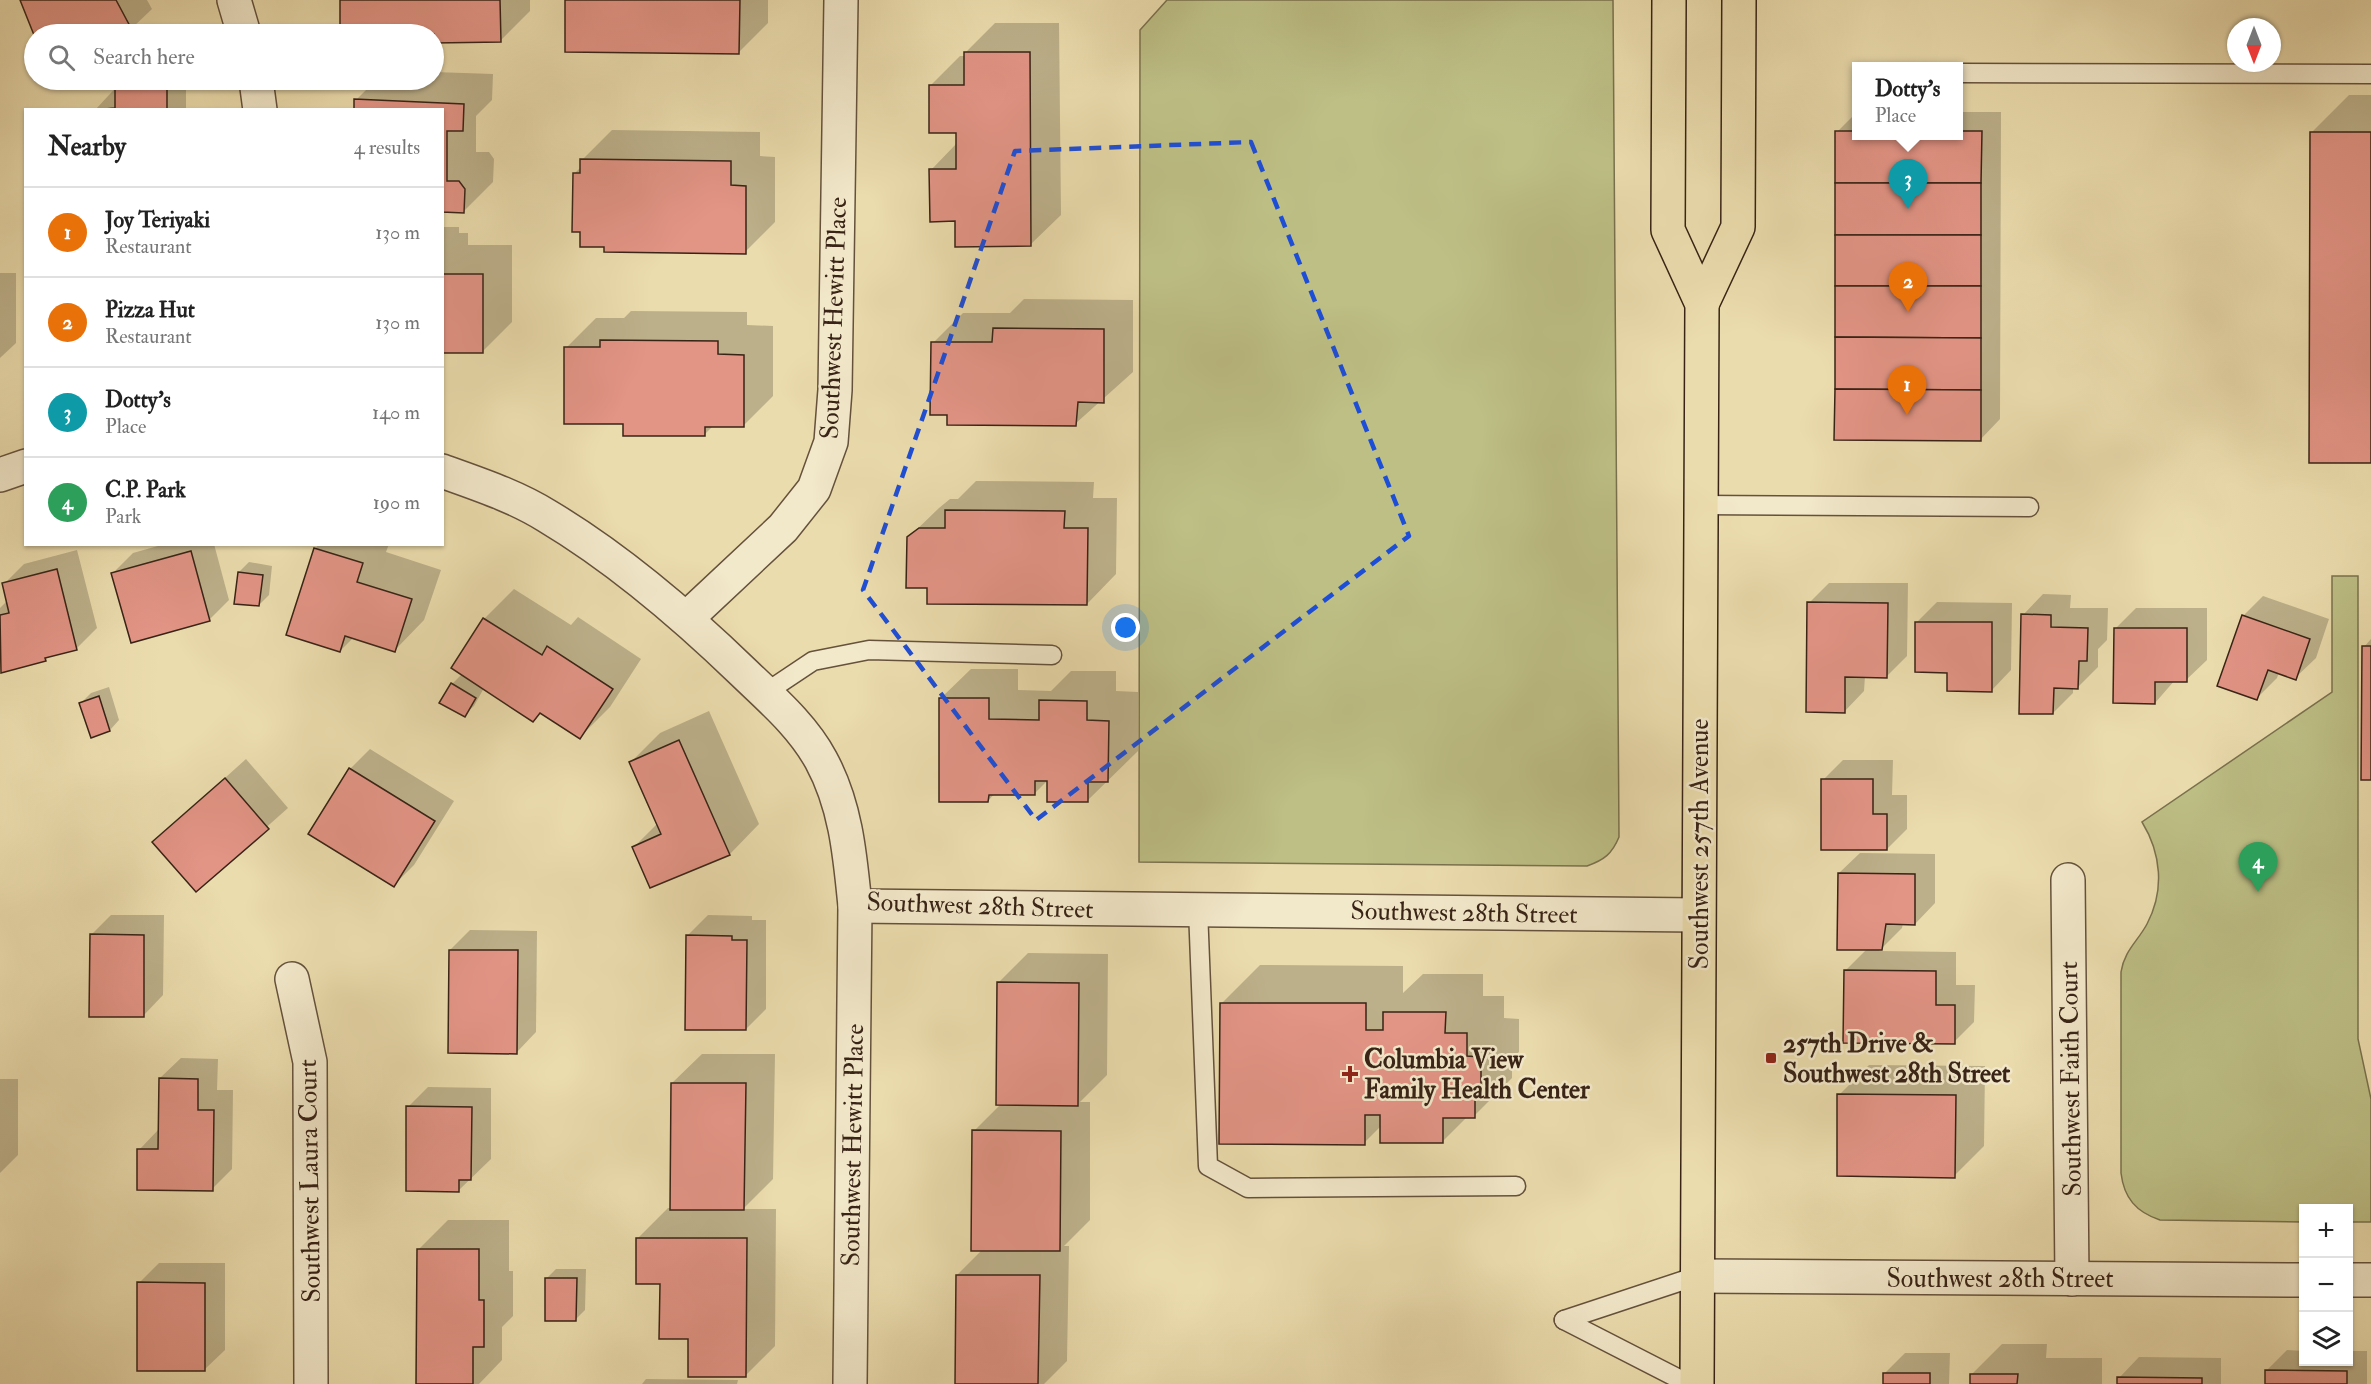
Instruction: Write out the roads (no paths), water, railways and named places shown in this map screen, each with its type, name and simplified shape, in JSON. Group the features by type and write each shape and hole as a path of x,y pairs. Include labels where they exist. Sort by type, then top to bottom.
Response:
{"main road":[{"name":"Southwest 257th Avenue","path":"1669,0 1668,230 1702,304"},
{"name":"Southwest 257th Avenue","path":"1697,1384 1702,304 1738,227 1739,0"}],"street":[{"path":"234,0 241,24"},
{"name":"Southwest Hewitt Place","path":"687,618 783,528 814,489 831,442 835,390 841,0"},
{"path":"257,90 260,108"},
{"path":"0,475 24,467"},
{"name":"Southwest 28th Street","path":"444,472 484,486 546,515 617,563 687,618 794,721 814,750 837,797 850,847 855,906 1698,915"},
{"name":"Southwest Faith Court","path":"2068,880 2072,1279"},
{"name":"Southwest Hewitt Place","path":"849,1384 855,906"},
{"name":"Southwest Laura Court","path":"292,979 310,1062 311,1384"},
{"name":"Southwest 28th Street","path":"1697,1276 2299,1280"},
{"path":"2353,1280 2371,1280"}],"lane":[{"path":"1963,73 2371,74"},
{"path":"1700,505 2029,507"},
{"path":"765,693 813,661 869,650 1052,655"},
{"path":"1198,909 1208,1166 1248,1188 1516,1186"},
{"path":"1689,1384 1564,1320 1697,1276"}],"place":[{"name":"Dotty's","path":"1908,209"},
{"name":"Pizza Hut","path":"1908,312"},
{"name":"Joy Teriyaki","path":"1907,415"},
{"name":"C.P. Park","path":"2258,892"},
{"name":"257th Drive & Southwest 28th Street","path":"1771,1058"},
{"name":"Columbia View Family Health Center","path":"1350,1074"}]}
